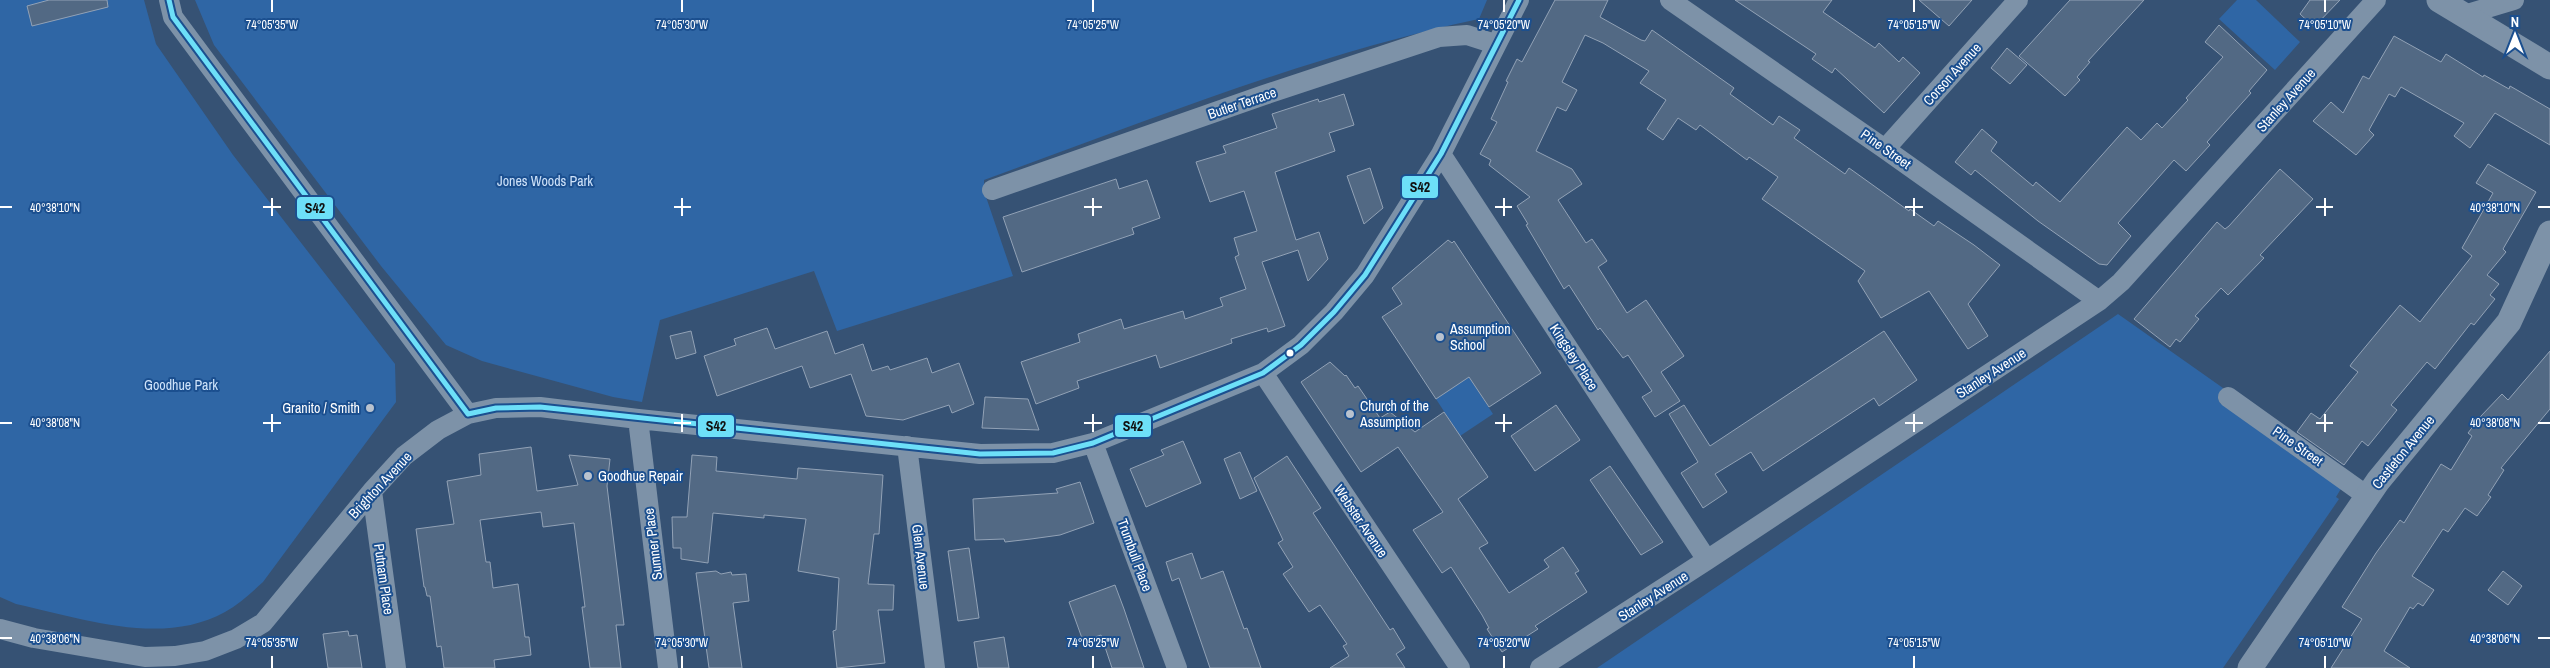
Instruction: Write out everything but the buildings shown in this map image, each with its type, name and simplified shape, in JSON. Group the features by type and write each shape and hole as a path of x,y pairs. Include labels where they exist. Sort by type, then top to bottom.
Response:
{"street":[{"path":"168,0 173,18 468,414"},
{"name":"Brighton Avenue","path":"0,629 34,638 145,657 175,656 213,648 236,639 263,623 372,490 404,456 438,430 468,414 496,408 540,407 638,420 980,454 1053,453 1093,443 1263,373 1308,338 1334,312 1365,275 1440,154 1519,0"},
{"name":"Pine Street","path":"1670,0 1886,149 2100,301"},
{"name":"Stanley Avenue","path":"1540,668 1708,560 2100,301 2121,282 2376,0"},
{"path":"2439,0 2550,66"},
{"path":"2464,15 2514,0"},
{"name":"Corson Avenue","path":"1886,149 2016,1"},
{"name":"Butler Terrace","path":"992,190 1439,37 1467,35 1495,44"},
{"name":"Kingsley Place","path":"1440,154 1708,560"},
{"name":"Castleton Avenue","path":"2250,668 2367,496 2509,322 2550,233"},
{"name":"Webster Avenue","path":"1263,373 1460,668"},
{"name":"Pine Street","path":"2228,397 2367,496"},
{"name":"Sumner Place","path":"638,420 668,668"},
{"name":"Trumbull Place","path":"1093,443 1176,668"},
{"name":"Glen Avenue","path":"907,446 936,668"},
{"name":"Putnam Place","path":"372,490 396,668"}],"green space":[{"name":"Goodhue Park","path":"0,0 144,0 156,44 233,155 395,364 396,402 263,582 230,609 201,622 175,627 148,629 121,626 94,622 16,604 0,597"},
{"name":"Jones Woods Park","path":"195,0 1487,0 1479,19 1353,51 1291,70 984,180 984,191 1013,276 837,331 814,271 660,320 642,402 613,397 482,361 446,345 381,266 214,45"},
{"path":"2237,0 2256,0 2300,42 2275,70 2219,19"},
{"path":"2118,314 2223,388 2218,397 2220,403 2342,487 2336,497 2339,499 2223,668 1597,668"},
{"path":"1469,377 1493,414 1460,436 1436,399"}],"transit line":[{"name":"S42","path":"169,0 173,17 468,414"},
{"name":"S42","path":"468,414 496,408 540,407 980,454 1053,453 1093,443 1263,373 1301,345 1334,312 1365,275 1441,154 1519,0"}],"place":[{"name":"Assumption School","path":"1440,337"},
{"name":"Granito / Smith","path":"370,408"},
{"name":"Church of the Assumption","path":"1350,414"},
{"name":"Goodhue Repair","path":"588,476"}]}
